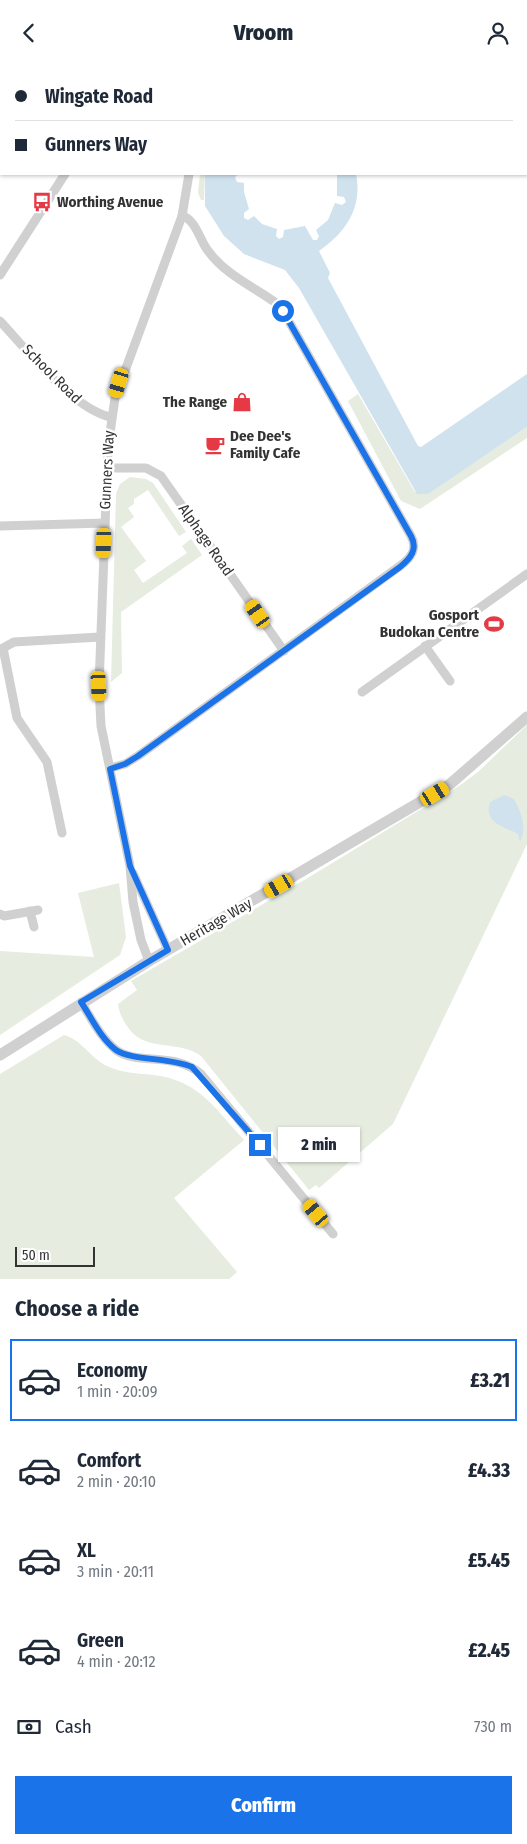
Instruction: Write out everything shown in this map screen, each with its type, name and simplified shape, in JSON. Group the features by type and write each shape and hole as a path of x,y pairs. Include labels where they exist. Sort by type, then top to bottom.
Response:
{"street":[{"path":"0,275 64,175"},
{"name":"Gunners Way","path":"149,961 137,921 130,866 101,726 100,637 107,468 110,417 124,368 182,216 190,175"},
{"path":"110,769 125,764 138,756 406,562 412,554 414,543 283,311 276,303 216,260 206,249 190,219 182,216"},
{"name":"School Road","path":"0,321 55,379 86,408 110,417"},
{"name":"Alphage Road","path":"107,468 146,468 162,476 284,651"},
{"path":"0,526 105,523"},
{"path":"362,692 527,574"},
{"path":"62,833 47,762 17,718 3,648 14,642 100,637"},
{"path":"425,646 450,681"},
{"name":"Heritage Way","path":"0,1055 81,1002 149,961 449,785 527,717"},
{"name":"Gunners Way","path":"130,866 168,950"},
{"path":"0,914 4,916 34,911 34,927"},
{"path":"81,1002 101,1032 117,1050 132,1055 181,1062 201,1074 334,1234"}],"shaded area":[{"path":"200,175 205,175 204,200 201,200 198,193"},
{"path":"358,394 415,492 478,460 527,427 527,438 420,509 401,501 348,401"},
{"path":"130,477 146,479 153,483 186,532 179,536 148,490 134,499 134,504 128,508 134,517 121,527 146,561 134,570 143,583 187,553 182,546 191,539 202,555 121,612 122,673 111,682 116,494 120,484"},
{"path":"527,725 527,844 393,1124 319,1188 316,1185 309,1190 201,1056 182,1048 142,1040 127,1026 118,1004 137,990 131,981 306,879 459,786 478,772"},
{"path":"119,883 126,937 120,955 0,1035 0,951 94,957 78,893"},
{"path":"64,1035 76,1040 101,1063 113,1069 160,1076 187,1085 207,1100 244,1140 174,1198 237,1272 229,1279 0,1279 0,1074"}],"water":[{"path":"205,175 238,175 235,177 237,182 244,183 244,192 249,209 244,213 244,218 248,220 254,216 262,224 277,229 276,236 279,239 283,237 284,230 305,226 313,240 317,240 319,236 316,230 328,220 335,203 342,205 346,202 344,197 337,196 337,175 356,175 357,198 350,219 337,236 319,251 330,273 328,278 418,446 421,447 527,374 527,427 428,494 417,494 299,288 285,270 244,254 224,236 205,206"},
{"path":"504,795 514,799 521,815 523,831 520,842 518,834 496,823 490,815 490,802"}],"place":[{"name":"Worthing Avenue","path":"42,202"},
{"name":"The Range","path":"242,402"},
{"name":"Dee Dee's Family Cafe","path":"215,445"},
{"name":"Gosport Budokan Centre","path":"494,624"}],"route":[{"path":"260,1145 201,1074 181,1062 132,1055 117,1050 101,1032 81,1002 168,950 130,866 122,838 110,769 125,764 138,756 284,651 400,567 409,559 414,550 411,536 283,311"}]}
